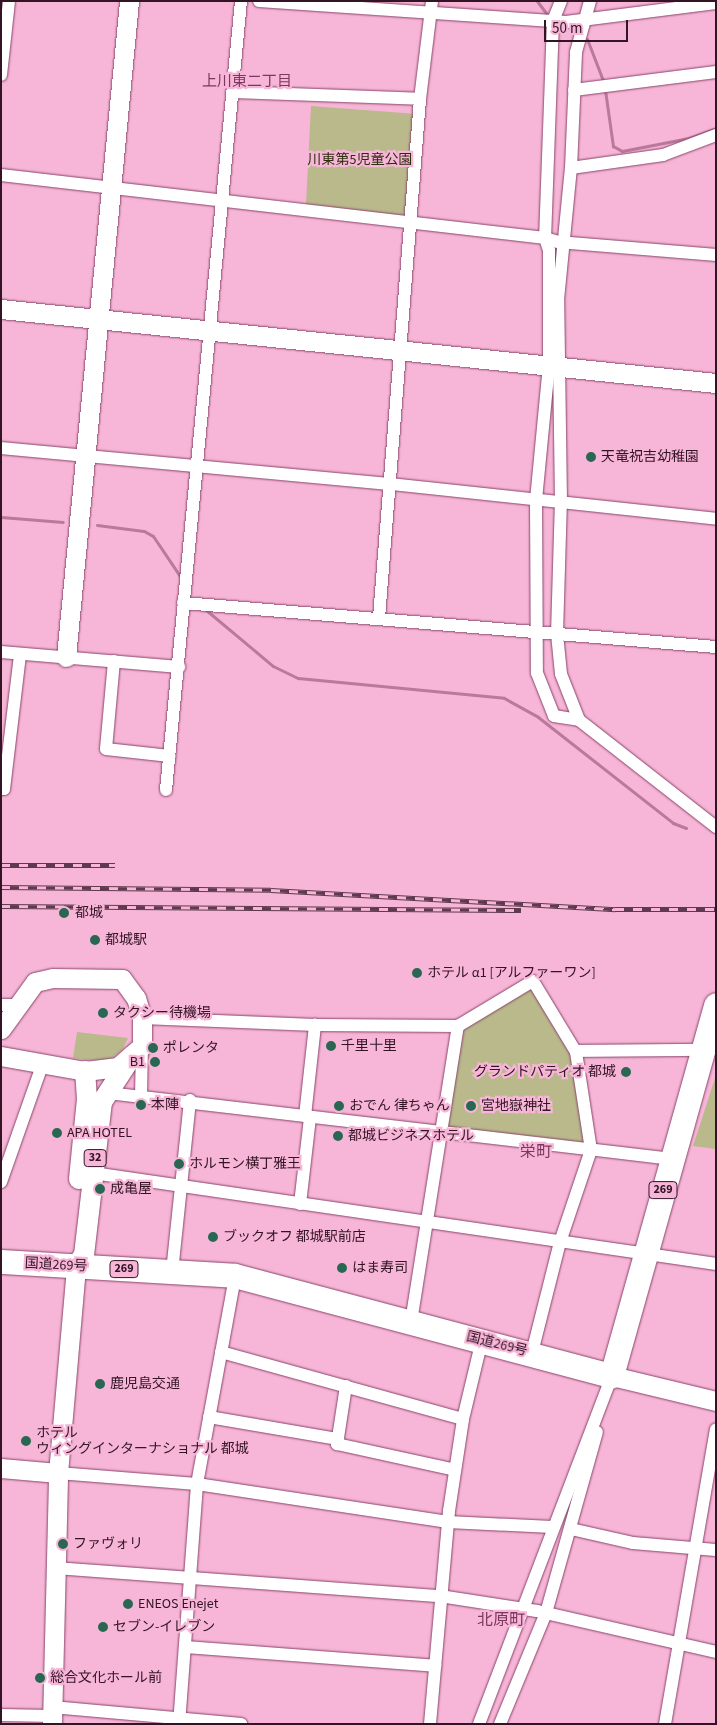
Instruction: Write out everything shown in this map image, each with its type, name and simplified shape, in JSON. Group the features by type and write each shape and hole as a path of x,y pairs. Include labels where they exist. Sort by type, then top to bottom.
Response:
{"highway":[{"name":"269","path":"612,1376 716,1005"},
{"name":"国道269号","path":"1,1262 235,1276 532,1353 612,1376"}],"main road":[{"name":"32","path":"76,1266 84,1255 102,1102 137,1051"},
{"name":"32","path":"76,1266 72,1254 87,1099 85,1071"}],"street":[{"path":"1,75 9,1"},
{"path":"66,658 128,1"},
{"path":"166,790 179,667 196,468 212,332 241,1"},
{"path":"258,1 432,7 553,21 582,20 716,3"},
{"path":"561,1 553,21 545,238 549,250 553,366 561,503 557,634 561,674 579,720"},
{"path":"590,1 582,20 574,90 571,168 565,243 553,366 536,500 535,632 537,673 548,706 554,716 579,720 716,827"},
{"path":"379,618 412,223 420,99 432,7"},
{"path":"574,90 716,72"},
{"path":"233,92 420,99"},
{"path":"571,168 663,155 716,135"},
{"path":"1,176 545,238 565,243 716,255"},
{"path":"1,309 98,317 212,332 402,348 716,383"},
{"path":"1,448 196,468 391,484 716,519"},
{"path":"183,603 716,647"},
{"path":"1,652 179,667"},
{"path":"1,789 4,789 6,722 20,654"},
{"path":"114,661 106,748 170,756"},
{"path":"1,1029 10,1005 35,982 53,978 122,979 136,998 142,1018 137,1051 141,1097"},
{"path":"142,1018 316,1025 458,1026 533,981 576,1052 591,1150 560,1242 532,1353"},
{"path":"300,1204 316,1025"},
{"path":"411,1322 458,1026"},
{"path":"576,1052 702,1050"},
{"path":"1,1056 85,1071 118,1066 137,1051"},
{"path":"1,1182 43,1063"},
{"path":"108,1093 190,1100 308,1116 672,1159"},
{"path":"172,1272 190,1100"},
{"path":"94,1173 716,1264"},
{"path":"52,1716 58,1473 76,1266"},
{"path":"179,1722 197,1484 235,1276"},
{"path":"430,1724 440,1596 455,1470 463,1419 482,1340"},
{"path":"221,1352 463,1419"},
{"path":"612,1376 716,1401"},
{"path":"479,1724 525,1609 552,1527 612,1376"},
{"path":"500,1724 546,1613 571,1529 612,1376"},
{"path":"346,1386 337,1444 455,1470"},
{"path":"209,1417 338,1439"},
{"path":"665,1724 697,1549 716,1429"},
{"path":"1,1468 197,1484 448,1522 552,1527"},
{"path":"571,1529 632,1543 716,1550"},
{"path":"55,1568 440,1596 546,1613 716,1652"},
{"path":"185,1647 435,1666"},
{"path":"1,1715 241,1724"}],"green space":[{"name":"川東第5児童公園","path":"311,106 417,114 407,216 306,204"},
{"path":"533,981 576,1052 591,1150 441,1132 458,1026"},
{"path":"77,1032 128,1038 122,1050 107,1062 73,1058"},
{"path":"716,1075 715,1149 693,1146"}],"waterway":[{"path":"537,1 546,13"},
{"path":"587,39 604,83"},
{"path":"605,90 613,146 622,151 689,138 716,128"},
{"path":"1,517 63,522"},
{"path":"97,525 144,531 153,536 180,576"},
{"path":"206,610 273,666 298,678 504,698 538,717 673,823 686,828"}],"railway":[{"path":"1,865 115,865"},
{"path":"1,887 271,890 615,909 716,909"},
{"path":"1,906 521,910"}],"place":[{"name":"天竜祝吉幼稚園","path":"591,457"},
{"name":"都城","path":"64,913"},
{"name":"都城駅","path":"95,940"},
{"name":"ホテル α1 [アルファーワン]","path":"417,973"},
{"name":"タクシー待機場","path":"103,1013"},
{"name":"千里十里","path":"331,1046"},
{"name":"ポレンタ","path":"153,1048"},
{"name":"B1","path":"155,1062"},
{"name":"グランドパティオ 都城","path":"626,1072"},
{"name":"本陣","path":"141,1105"},
{"name":"おでん 律ちゃん","path":"339,1106"},
{"name":"宮地嶽神社","path":"471,1106"},
{"name":"APA HOTEL","path":"57,1133"},
{"name":"都城ビジネスホテル","path":"338,1136"},
{"name":"ホルモン横丁雅王","path":"179,1164"},
{"name":"成亀屋","path":"100,1189"},
{"name":"ブックオフ 都城駅前店","path":"213,1237"},
{"name":"はま寿司","path":"342,1268"},
{"name":"鹿児島交通","path":"100,1384"},
{"name":"ホテル ウィングインターナショナル 都城","path":"26,1441"},
{"name":"ファヴォリ","path":"63,1544"},
{"name":"ENEOS Enejet","path":"128,1604"},
{"name":"セブン-イレブン","path":"103,1627"},
{"name":"総合文化ホール前","path":"40,1678"}],"district":[{"name":"上川東二丁目","path":"247,82"},
{"name":"栄町","path":"536,1152"},
{"name":"北原町","path":"501,1620"}]}
